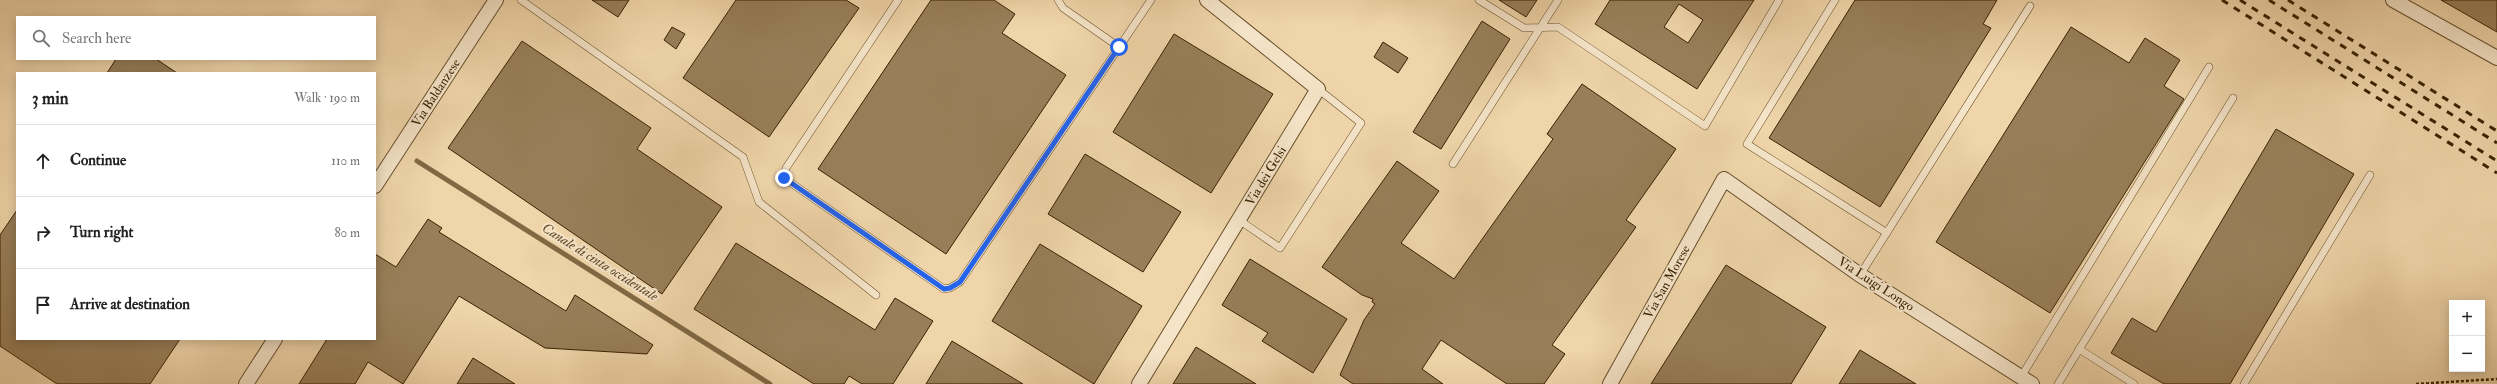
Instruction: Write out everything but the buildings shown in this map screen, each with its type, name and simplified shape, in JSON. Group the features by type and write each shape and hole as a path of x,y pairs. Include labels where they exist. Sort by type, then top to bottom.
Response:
{"street":[{"name":"Via Baldanzese","path":"376,184 496,0"},
{"path":"1207,0 1318,89"},
{"path":"2392,0 2497,58"},
{"name":"Via dei Gelsi","path":"1139,384 1318,89"},
{"name":"Via Luigi Longo","path":"1724,179 1860,275 2027,380"},
{"name":"Via San Morese","path":"1610,384 1724,179"},
{"path":"246,384 274,340"}],"lane":[{"path":"521,0 743,157 759,202 876,294"},
{"path":"898,0 786,168 784,178 944,289 950,288 960,282 1151,0"},
{"path":"1058,0 1062,8 1119,47"},
{"path":"1479,0 1524,28 1558,27 1705,126 1779,0"},
{"path":"1452,164 1558,0"},
{"path":"1835,0 1747,144 1887,233"},
{"path":"1860,275 2030,6"},
{"path":"2027,380 2209,67"},
{"path":"1239,220 1280,248 1361,123 1318,89"},
{"path":"2058,384 2233,98"},
{"path":"2244,384 2370,175"},
{"path":"2079,349 2134,384"}],"path":[{"path":"2416,384 2497,379"}],"waterway":[{"name":"Canale di cinta occidentale","path":"417,161 770,384"}],"railway":[{"path":"2222,0 2497,173"},
{"path":"2240,0 2497,161"},
{"path":"2269,0 2497,143"},
{"path":"2288,0 2497,131"}],"route":[{"path":"784,178 944,289 950,288 960,282 1119,47"}]}
